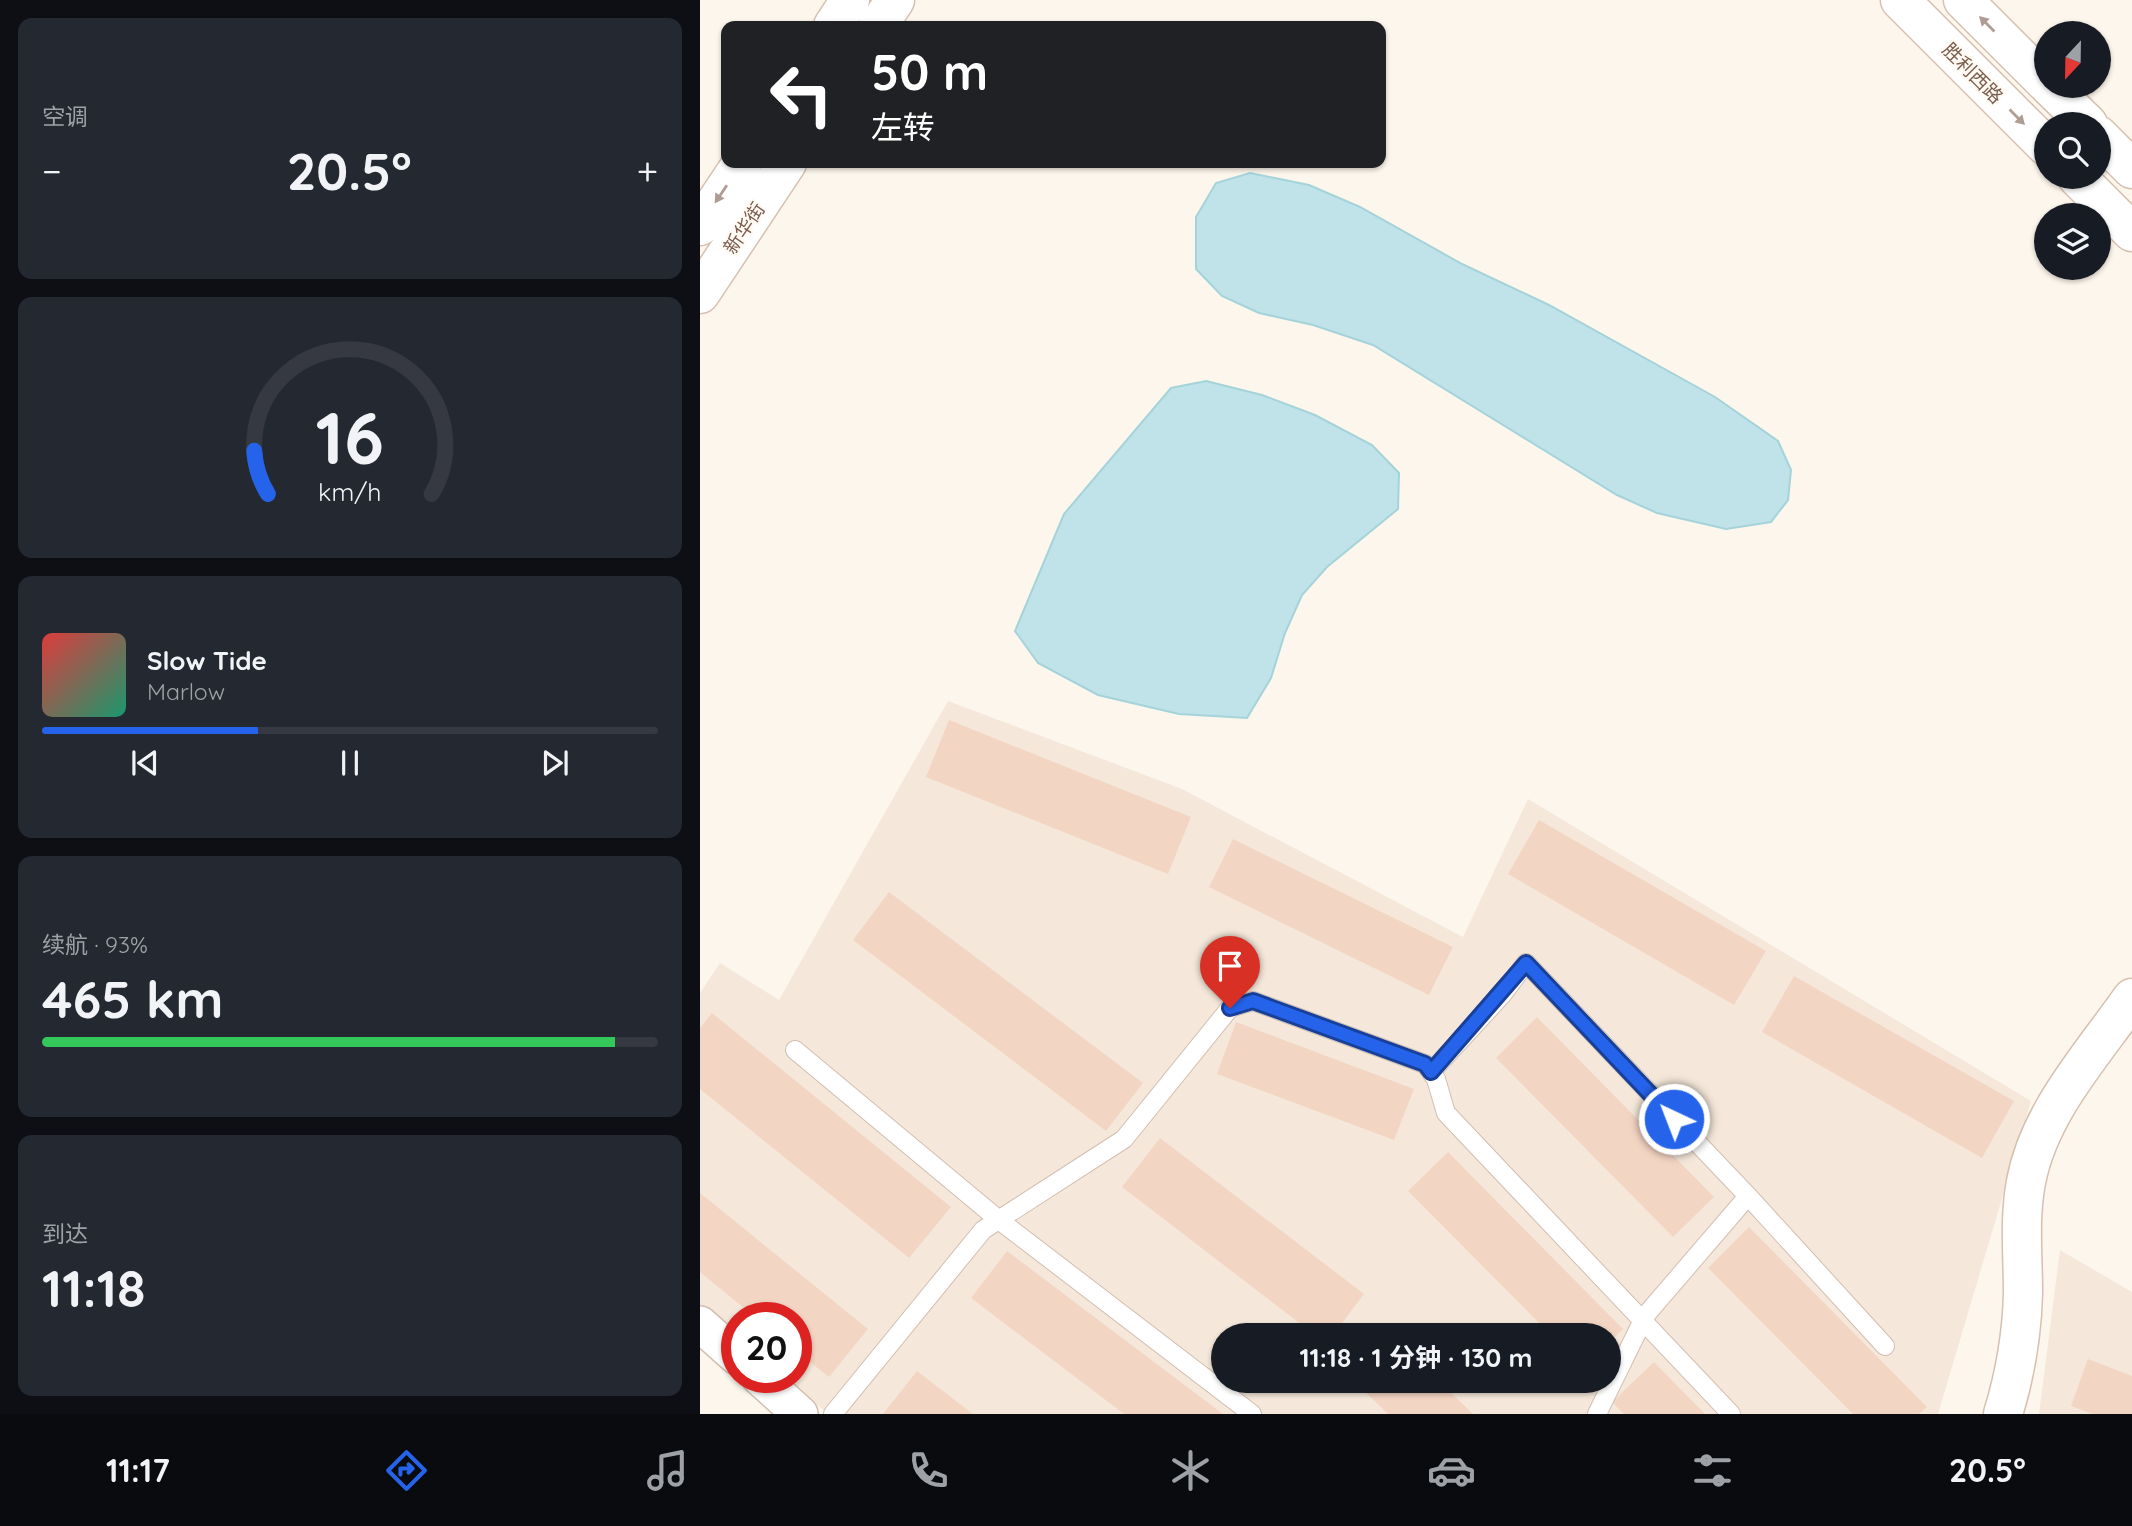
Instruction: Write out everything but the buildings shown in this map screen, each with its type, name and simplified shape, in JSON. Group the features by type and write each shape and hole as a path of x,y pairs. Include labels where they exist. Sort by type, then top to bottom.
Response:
{"street":[{"path":"836,21 850,0"},
{"path":"881,21 895,0"},
{"name":"胜利西路","path":"1900,0 2034,134"},
{"path":"1963,0 2034,71"},
{"path":"2061,98 2076,112"},
{"path":"2111,148 2132,169"},
{"name":"新华街","path":"700,226 739,168"},
{"name":"新华街","path":"700,294 784,168"},
{"path":"2089,189 2132,232"},
{"path":"2003,1414 2017,1361 2023,1294 2020,1223 2026,1180 2049,1116 2132,998"},
{"path":"700,1324 721,1343"},
{"path":"777,1393 800,1414"}],"lane":[{"path":"1431,1072 1526,963 1748,1196 1885,1346"},
{"path":"833,1414 983,1230 1124,1139 1230,1008 1253,1001 1425,1064 1431,1072 1446,1114 1642,1324 1731,1414"},
{"path":"795,1050 999,1220 1252,1414"},
{"path":"1597,1414 1642,1324 1673,1281 1748,1196"}],"shaded area":[{"path":"948,701 1182,789 1463,937 1528,799 2031,1101 1938,1414 828,1414 803,1393 812,1393 812,1302 721,1302 721,1324 700,1307 700,993 720,963 779,1000"},
{"path":"2060,1250 2132,1292 2132,1414 2039,1414"}],"water":[{"path":"1250,173 1309,185 1360,207 1462,264 1549,305 1715,397 1778,441 1791,470 1788,500 1771,522 1726,529 1657,513 1617,495 1373,345 1313,325 1259,313 1222,296 1196,269 1196,217 1216,183"},
{"path":"1206,381 1262,395 1315,415 1372,445 1399,473 1398,509 1327,567 1302,595 1285,633 1271,678 1247,718 1179,714 1098,695 1038,663 1015,631 1064,514 1171,388"}],"route":[{"path":"1230,1008 1253,1001 1425,1064 1431,1072 1502,995 1526,963 1674,1119"}]}
